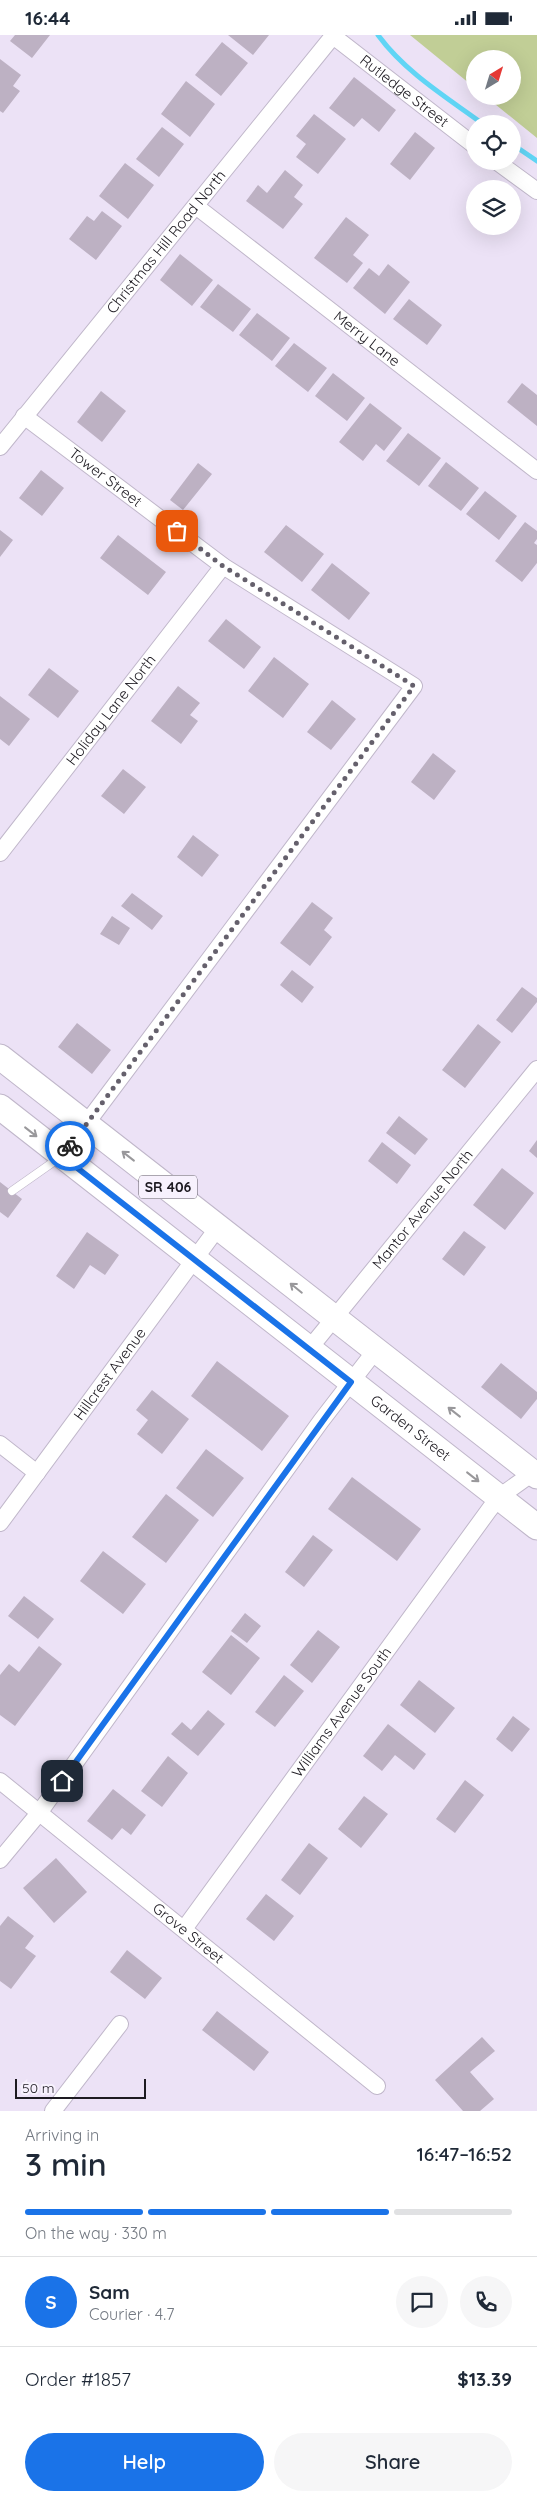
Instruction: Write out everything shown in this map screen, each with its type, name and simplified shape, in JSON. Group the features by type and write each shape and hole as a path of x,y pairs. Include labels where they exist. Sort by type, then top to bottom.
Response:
{"main road":[{"name":"SR 406","path":"0,1057 219,1226 375,1351 536,1473"},
{"name":"Garden Street","path":"0,1107 537,1527"}],"street":[{"name":"Rutledge Street","path":"332,36 466,140"},
{"name":"Christmas Hill Road North","path":"0,447 196,207 332,36"},
{"path":"508,170 537,191"},
{"name":"Merry Lane","path":"196,207 537,471"},
{"name":"Tower Street","path":"24,416 223,566 414,686 86,1124"},
{"name":"Holiday Lane North","path":"0,853 223,566"},
{"name":"Mantor Avenue North","path":"310,1349 537,1069"},
{"path":"62,1156 86,1124"},
{"name":"Hillcrest Avenue","path":"0,1523 219,1226"},
{"path":"0,1861 39,1813 375,1351"},
{"path":"0,1444 37,1473"},
{"path":"499,1497 536,1473"},
{"name":"Williams Avenue South","path":"184,1929 499,1497"},
{"name":"Grove Street","path":"0,1781 377,2086"},
{"path":"52,2111 120,2024"}],"lane":[{"path":"12,1191 62,1156"}],"green space":[{"path":"410,35 537,35 537,138 521,125 521,115 509,115 496,105 521,105 521,50 466,50 466,81"}],"building":[{"path":"15,35 50,35 32,58 10,41"},
{"path":"228,35 269,35 253,55"},
{"path":"222,42 248,63 221,96 195,75"},
{"path":"0,59 21,75 13,86 20,91 3,113 0,111"},
{"path":"354,77 396,110 379,132 362,118 354,127 329,108"},
{"path":"186,81 215,104 190,137 161,114"},
{"path":"314,114 346,139 318,174 296,157 306,144 296,136"},
{"path":"162,127 184,144 159,177 136,159"},
{"path":"415,132 435,148 410,180 390,164"},
{"path":"125,163 154,185 128,219 99,196"},
{"path":"285,170 303,185 294,197 303,204 283,229 246,201 258,185 267,193"},
{"path":"102,211 122,226 96,260 69,239 87,216 94,221"},
{"path":"346,217 369,235 353,255 363,263 347,283 314,258"},
{"path":"180,254 213,280 192,306 160,280"},
{"path":"388,264 410,282 385,314 353,288 369,268 379,276"},
{"path":"218,284 251,309 233,332 200,307"},
{"path":"409,299 442,325 427,345 393,319"},
{"path":"257,313 290,338 272,361 239,335"},
{"path":"294,343 327,368 308,392 275,366"},
{"path":"333,373 365,398 347,421 315,396"},
{"path":"522,383 537,395 537,426 507,402"},
{"path":"101,391 126,411 102,442 77,422"},
{"path":"370,403 402,428 384,451 376,444 363,461 339,442"},
{"path":"408,433 441,458 419,486 386,461"},
{"path":"446,462 479,488 461,511 428,486"},
{"path":"198,463 212,474 183,510 170,500"},
{"path":"41,470 64,488 42,516 19,498"},
{"path":"485,491 517,516 499,540 466,514"},
{"path":"525,522 537,531 537,539 534,543 537,545 537,563 522,582 495,561"},
{"path":"286,525 324,554 302,582 264,552"},
{"path":"0,530 13,540 0,557"},
{"path":"118,535 166,572 148,595 100,558"},
{"path":"332,563 370,593 349,620 311,590"},
{"path":"226,619 261,647 244,669 208,641"},
{"path":"274,657 309,684 283,718 248,691"},
{"path":"49,668 79,691 58,718 28,695"},
{"path":"178,686 200,703 190,715 198,721 181,744 151,721"},
{"path":"0,696 30,719 9,746 0,739"},
{"path":"332,700 356,719 331,750 307,732"},
{"path":"433,753 456,771 434,800 411,782"},
{"path":"123,769 146,787 124,814 101,796"},
{"path":"193,835 219,855 202,877 177,857"},
{"path":"132,893 163,916 152,930 121,906"},
{"path":"312,902 333,918 324,930 332,937 310,966 280,943"},
{"path":"112,916 130,928 119,945 100,934"},
{"path":"292,970 314,987 302,1003 280,985"},
{"path":"522,987 537,998 537,1002 512,1033 496,1020"},
{"path":"77,1023 111,1050 92,1074 58,1047"},
{"path":"478,1024 501,1042 465,1088 442,1070"},
{"path":"399,1116 428,1139 415,1155 386,1133"},
{"path":"537,1140 537,1158 529,1151"},
{"path":"382,1142 411,1165 397,1184 368,1161"},
{"path":"502,1168 534,1193 505,1230 473,1205"},
{"path":"0,1182 22,1199 8,1218 0,1212"},
{"path":"464,1231 486,1247 464,1276 442,1259"},
{"path":"87,1232 119,1255 105,1275 90,1265 74,1289 56,1276"},
{"path":"217,1361 289,1416 262,1451 191,1396"},
{"path":"501,1363 537,1392 537,1399 521,1419 481,1387"},
{"path":"152,1390 189,1419 162,1454 137,1434 148,1420 136,1410"},
{"path":"206,1449 244,1478 213,1517 176,1488"},
{"path":"352,1477 421,1529 397,1561 328,1509"},
{"path":"166,1494 199,1520 166,1563 132,1537"},
{"path":"313,1535 333,1550 304,1587 285,1572"},
{"path":"103,1551 146,1584 123,1614 80,1581"},
{"path":"24,1596 54,1619 38,1639 8,1616"},
{"path":"245,1613 261,1626 247,1643 231,1631"},
{"path":"318,1630 340,1647 312,1683 290,1665"},
{"path":"231,1635 260,1658 231,1695 202,1672"},
{"path":"39,1646 62,1664 15,1726 0,1715 0,1675 9,1664 19,1672"},
{"path":"284,1675 304,1691 275,1727 255,1712"},
{"path":"419,1680 455,1708 435,1733 400,1705"},
{"path":"208,1710 225,1724 198,1756 171,1734 182,1722 191,1730"},
{"path":"513,1716 530,1729 512,1752 496,1739"},
{"path":"388,1724 426,1754 414,1770 395,1755 382,1771 363,1756"},
{"path":"168,1756 188,1773 162,1807 141,1791"},
{"path":"465,1780 484,1795 455,1833 436,1819"},
{"path":"113,1789 146,1815 131,1835 122,1828 112,1840 87,1821"},
{"path":"364,1796 388,1814 361,1848 338,1829"},
{"path":"309,1843 328,1858 300,1895 281,1880"},
{"path":"56,1858 87,1892 54,1923 23,1888"},
{"path":"266,1894 294,1916 274,1941 246,1919"},
{"path":"8,1916 34,1936 25,1948 36,1956 11,1989 0,1981 0,1926"},
{"path":"127,1950 162,1978 145,1999 110,1972"},
{"path":"217,2011 269,2052 254,2071 202,2030"},
{"path":"482,2037 495,2051 470,2072 494,2099 480,2111 463,2111 435,2080"}],"waterway":[{"path":"378,35 413,72 470,115"},
{"path":"521,150 537,161"}],"way so far":[{"path":"70,1146 414,686 223,566 177,531"}],"route":[{"path":"62,1781 351,1382 62,1156 70,1146"}]}
